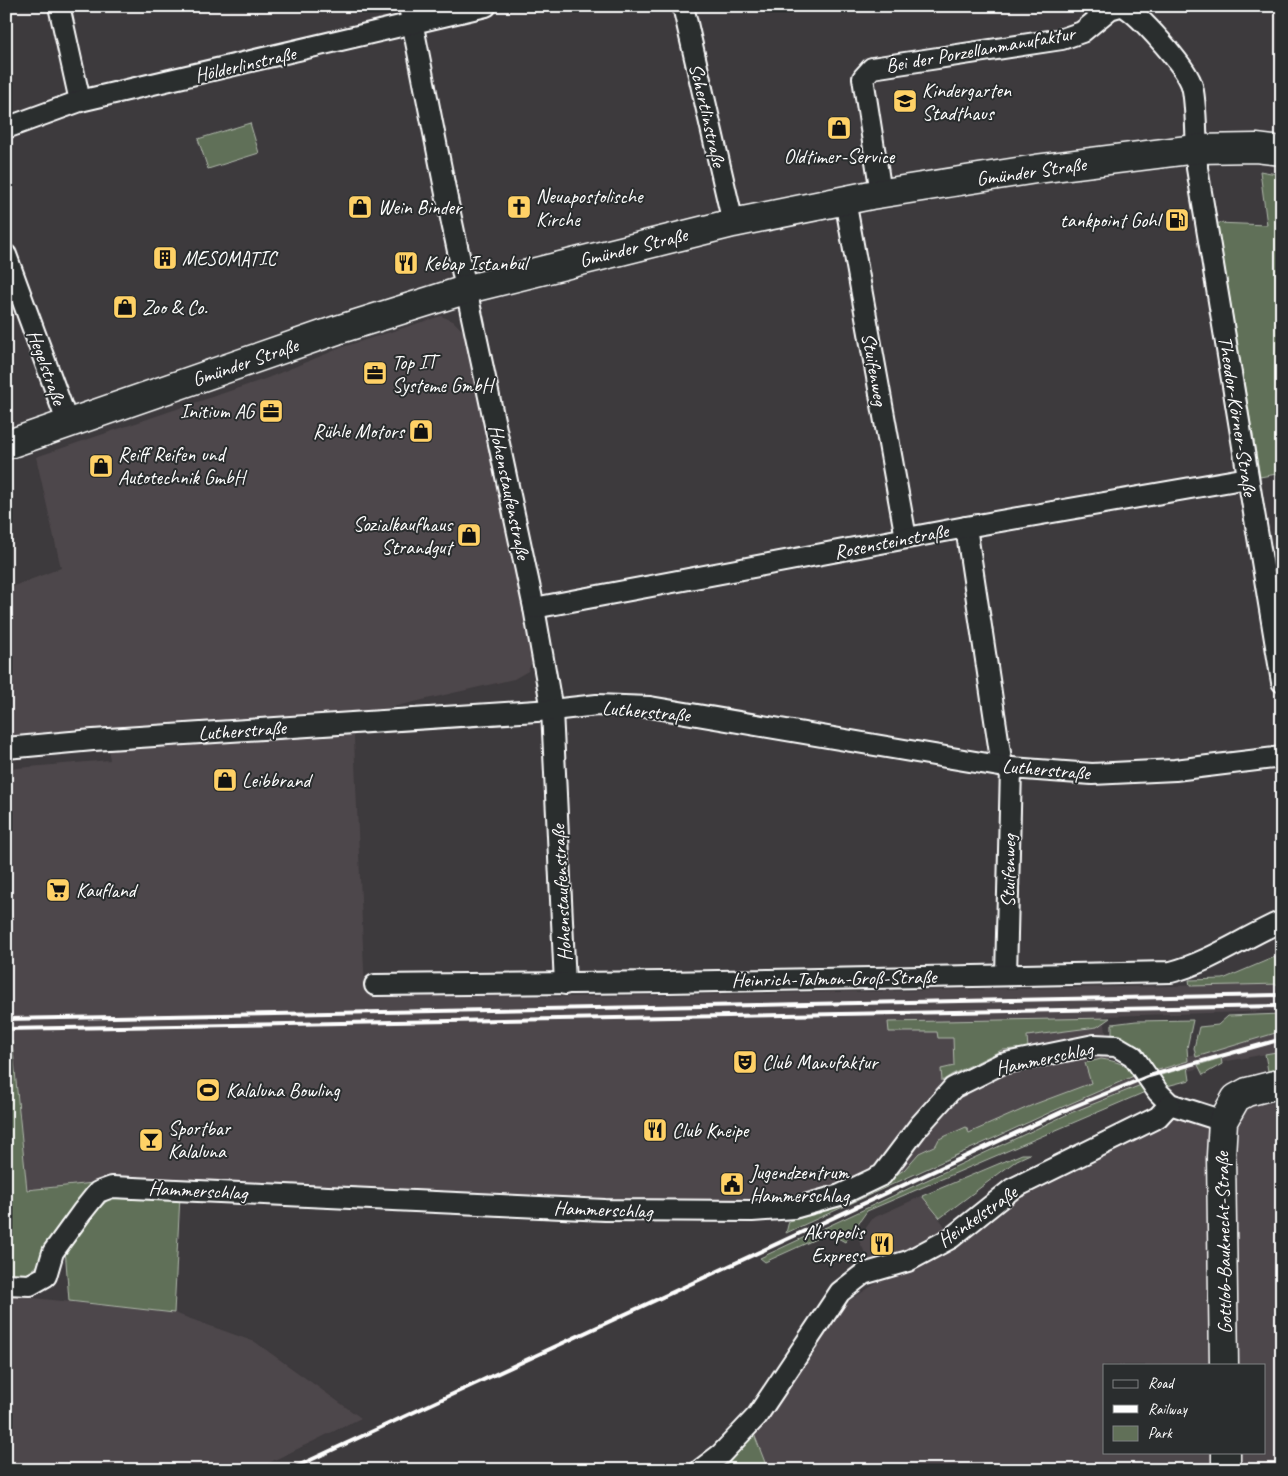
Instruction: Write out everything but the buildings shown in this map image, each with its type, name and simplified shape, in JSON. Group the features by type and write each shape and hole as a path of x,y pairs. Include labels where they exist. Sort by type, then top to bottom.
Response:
{"street":[{"path":"59,6 80,101"},
{"name":"Hölderlinstraße","path":"6,128 80,101 412,15 486,6"},
{"name":"Schertlinstraße","path":"682,6 733,223"},
{"name":"Bei der Porzellanmanufaktur","path":"881,193 863,78 872,68 1062,39 1082,32 1110,9 1121,6 1133,12 1148,26 1192,84 1196,149"},
{"name":"Hohenstaufenstraße","path":"412,15 448,204 468,289 534,608 552,710 565,984"},
{"name":"Gmünder Straße","path":"6,445 337,330 468,289 733,223 881,193 1036,169 1196,149 1256,148 1282,151"},
{"name":"Theodor-Körner-Straße","path":"1196,149 1282,682"},
{"name":"Stuifenweg","path":"845,200 906,538"},
{"name":"Hegelstraße","path":"6,255 68,424"},
{"name":"Rosensteinstraße","path":"534,608 966,527 1248,478"},
{"name":"Stuifenweg","path":"966,527 1006,767 1006,975"},
{"name":"Lutherstraße","path":"6,748 93,740 552,710 597,705 650,707 1006,767 1092,774 1175,770 1282,757"},
{"name":"Heinrich-Talmon-Groß-Straße","path":"375,985 565,984 1171,972 1192,967 1250,935 1282,921"},
{"name":"Hammerschlag","path":"6,1284 30,1286 46,1276 53,1252 82,1212 98,1192 112,1187 605,1210 752,1211 794,1208 840,1196 882,1175 918,1126 953,1088 1001,1064 1094,1046 1116,1046 1133,1056 1158,1092 1170,1104"},
{"path":"1170,1104 1223,1121 1236,1098 1247,1092 1282,1083"},
{"name":"Heinkelstraße","path":"700,1470 721,1454 757,1416 840,1292 862,1274 908,1261 951,1238 1012,1189 1158,1117 1170,1104"},
{"name":"Gottlob-Bauknecht-Straße","path":"1223,1121 1221,1156 1224,1364"},
{"path":"1226,1454 1226,1470"}],"shaded area":[{"path":"441,316 453,321 464,332 535,655 528,671 514,679 353,716 365,993 562,997 1282,984 1282,1011 1104,1016 1112,1082 1154,1065 1282,1031 1282,1051 1217,1063 1141,1085 1068,1114 1064,1103 849,1200 617,1209 103,1182 27,1190 13,1042 6,1041 6,769 110,760 105,728 6,736 6,589 61,568 36,457 265,379 343,347"},
{"path":"1282,1102 1282,1470 768,1470 754,1434 847,1302 880,1281 858,1239 873,1218 922,1196 947,1229 1137,1119"},
{"path":"6,1295 174,1313 255,1342 361,1418 254,1470 6,1470"}],"green space":[{"path":"250,123 259,153 208,169 198,139"},
{"path":"1260,171 1282,175 1282,473 1260,477 1217,223 1267,225"},
{"path":"1282,954 1282,984 1190,986 1189,980 1223,979"},
{"path":"1282,1014 1282,1031 1196,1057 1194,1048 1199,1027 1218,1025 1228,1016"},
{"path":"1110,1018 1097,1027 1027,1036 1028,1048 1002,1050 942,1081 941,1069 954,1066 953,1038 938,1038 937,1032 889,1032 888,1022"},
{"path":"1193,1020 1187,1048 1188,1061 1155,1071 1138,1048 1112,1035 1112,1024 1136,1021"},
{"path":"6,1041 12,1041 27,1190 103,1182 61,1221 37,1266 22,1278 6,1278"},
{"path":"1282,1051 1282,1069 1268,1071 1265,1054"},
{"path":"1221,1058 1222,1064 1203,1075 1198,1065"},
{"path":"1101,1059 1120,1064 1136,1075 786,1233 789,1221 820,1213 884,1182 904,1170 919,1153 936,1145 939,1139 966,1127 969,1133 1035,1104 1091,1083 1085,1063"},
{"path":"1188,1067 1190,1080 1167,1086 1161,1083 1158,1076"},
{"path":"1141,1085 1145,1092 867,1211 845,1242 829,1233 765,1262 760,1258 1068,1114"},
{"path":"1022,1154 1030,1154 1017,1160 940,1218 922,1196"},
{"path":"180,1196 174,1313 69,1301 65,1248 87,1218 112,1197"},
{"path":"754,1434 768,1470 719,1470 729,1463"}],"railway":[{"path":"6,1019 1282,995"},
{"path":"6,1029 1282,1006"},
{"path":"289,1470 1070,1108 1149,1076 1282,1039"}],"place":[{"name":"Kindergarten Stadthaus","path":"905,101"},
{"name":"Oldtimer-Service","path":"839,128"},
{"name":"Wein Binder","path":"360,207"},
{"name":"Neuapostolische Kirche","path":"519,207"},
{"name":"tankpoint Gohl","path":"1177,220"},
{"name":"MESOMATIC","path":"165,258"},
{"name":"Kebap Istanbul","path":"406,263"},
{"name":"Zoo & Co.","path":"125,307"},
{"name":"Top IT Systeme GmbH","path":"375,373"},
{"name":"Initium AG","path":"271,411"},
{"name":"Rühle Motors","path":"421,431"},
{"name":"Reiff Reifen und Autotechnik GmbH","path":"101,466"},
{"name":"Sozialkaufhaus Strandgut","path":"469,535"},
{"name":"Leibbrand","path":"225,780"},
{"name":"Kaufland","path":"58,890"},
{"name":"Club Manufaktur","path":"745,1062"},
{"name":"Kalaluna Bowling","path":"208,1090"},
{"name":"Club Kneipe","path":"655,1130"},
{"name":"Sportbar Kalaluna","path":"151,1140"},
{"name":"Jugendzentrum Hammerschlag","path":"732,1184"},
{"name":"Akropolis Express","path":"882,1244"}]}
